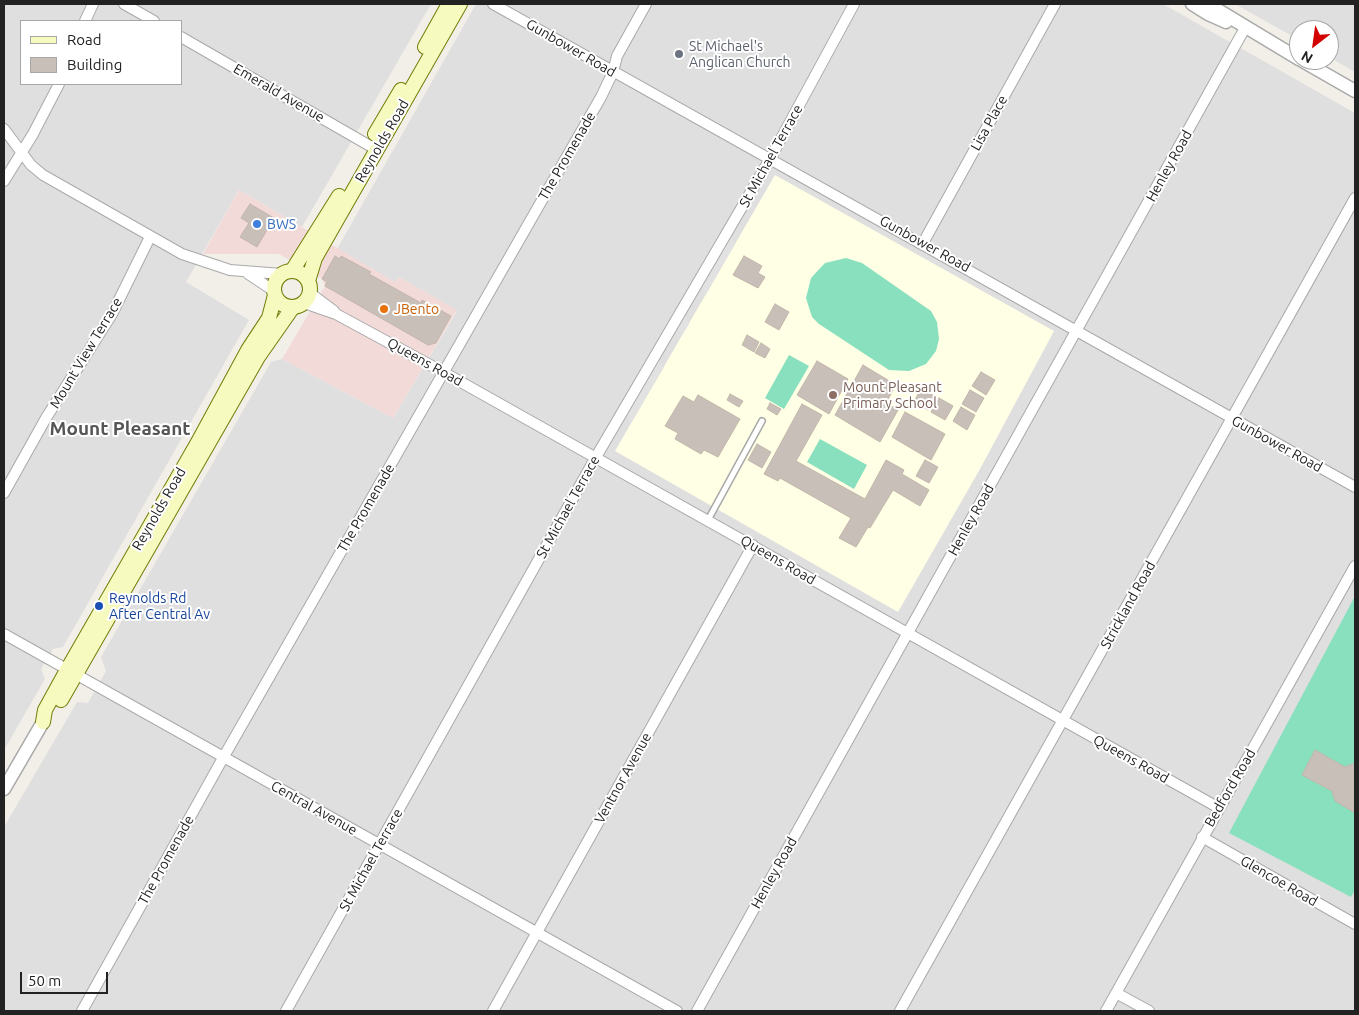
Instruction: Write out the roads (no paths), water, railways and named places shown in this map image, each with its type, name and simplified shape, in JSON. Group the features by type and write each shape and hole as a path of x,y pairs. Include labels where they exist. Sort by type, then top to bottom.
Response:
{"main road":[{"name":"Reynolds Road","path":"253,353 304,296 315,258 449,4"},
{"name":"Reynolds Road","path":"391,116 460,4"},
{"name":"Reynolds Road","path":"43,722 52,715 71,672 253,353 269,318 276,281 287,273 309,248 373,148"},
{"path":"275,293 283,304 304,296 302,274 287,273"}],"street":[{"path":"85,20 93,4"},
{"path":"124,4 152,20"},
{"name":"Gunbower Road","path":"494,4 1355,487"},
{"name":"The Promenade","path":"82,1011 223,758 601,97 613,72 617,56 646,4"},
{"name":"St Michael Terrace","path":"286,1011 596,457 770,158 854,4"},
{"name":"Lisa Place","path":"922,243 1056,4"},
{"path":"1192,4 1208,14 1245,28"},
{"path":"1208,4 1289,53"},
{"name":"Henley Road","path":"696,1011 1245,28"},
{"name":"Emerald Avenue","path":"182,38 373,148"},
{"path":"1319,70 1355,91"},
{"path":"4,181 20,152 33,134 58,85"},
{"path":"4,129 20,152 44,175 150,237 202,263 246,273 275,293"},
{"name":"Strickland Road","path":"900,1011 1355,198"},
{"name":"Mount View Terrace","path":"4,493 46,418 112,314 150,237"},
{"path":"246,273 257,270 287,273"},
{"name":"Queens Road","path":"304,296 596,457 1219,808"},
{"name":"Ventnor Avenue","path":"492,1011 753,545"},
{"name":"Bedford Road","path":"1106,1011 1355,566"},
{"name":"Central Avenue","path":"4,634 677,1011"},
{"name":"Reynolds Road","path":"4,789 43,722"},
{"name":"Glencoe Road","path":"1202,837 1355,924"},
{"path":"1116,993 1149,1011"}],"lane":[{"path":"708,520 762,421"}],"place":[{"name":"St Michael's Anglican Church","path":"679,54"},
{"name":"BWS","path":"257,224"},
{"name":"JBento","path":"384,309"},
{"name":"Mount Pleasant Primary School","path":"833,395"},
{"name":"Reynolds Rd After Central Av","path":"99,606"}],"district":[{"name":"Mount Pleasant","path":"120,429"}]}
